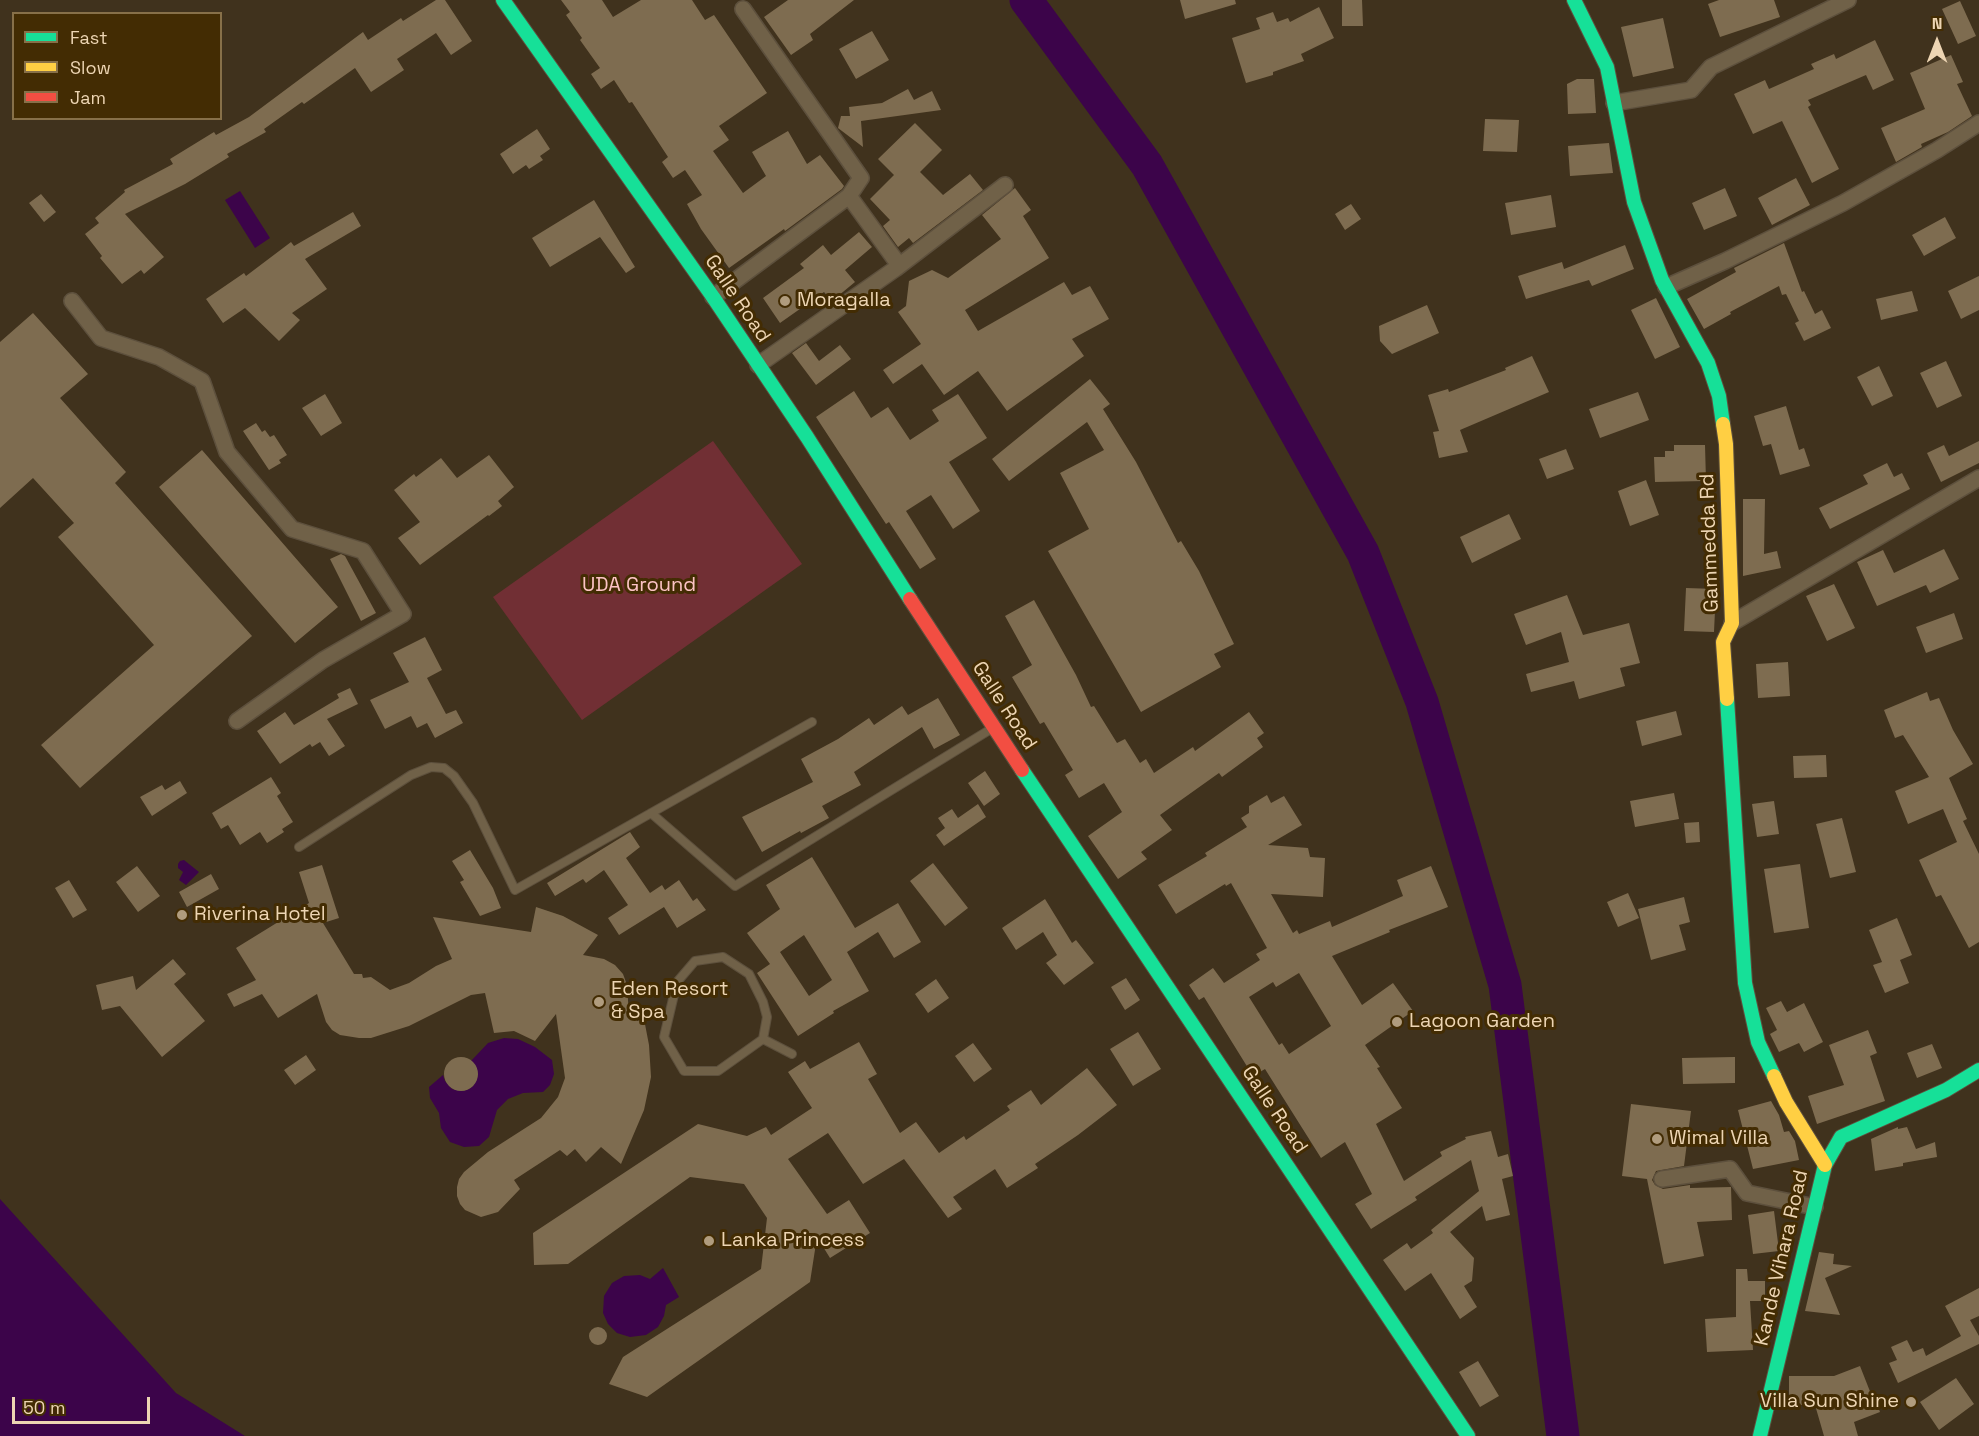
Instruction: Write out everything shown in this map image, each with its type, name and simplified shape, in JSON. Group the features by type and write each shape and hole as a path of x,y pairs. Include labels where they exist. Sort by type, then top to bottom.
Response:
{"main road":[{"name":"Galle Road","path":"503,0 713,297 1082,861 1468,1436"},
{"name":"Gammedda Rd","path":"1574,0 1607,67 1634,202 1666,286 1708,363 1719,396 1726,444 1732,623 1723,642 1745,983 1758,1042 1786,1102 1825,1165"},
{"name":"Kande Vihara Road","path":"1760,1436 1825,1165 1841,1137 1946,1090 1979,1070"}],"street":[{"path":"1614,103 1691,90 1711,67 1848,0"},
{"path":"713,297 849,196 861,178 743,9"},
{"path":"1666,286 1725,261 1843,203 1938,150 1979,123"},
{"path":"758,365 899,265 1005,185"},
{"path":"849,196 899,265"},
{"path":"72,302 100,338 159,357 202,381 227,452 291,529 363,551 403,614 323,660 237,721"},
{"path":"1732,623 1979,478"},
{"path":"1662,1179 1730,1169 1747,1193 1815,1207"}],"lane":[{"path":"299,847 411,775 431,766 444,768 454,776 473,803 515,890 812,722"},
{"path":"651,813 735,886 995,726"},
{"path":"723,957 749,974 763,1002 767,1017 763,1039 718,1071 684,1071 664,1037 677,982 695,961 723,957"},
{"path":"763,1039 792,1054"}],"green space":[{"name":"UDA Ground","path":"713,441 802,564 582,720 493,597"}],"shaded area":[{"path":"240,191 270,238 255,248 225,200"},
{"path":"184,860 199,872 186,885 179,880 183,872 178,868 180,861"},
{"path":"504,1038 518,1039 535,1047 552,1060 554,1074 550,1085 543,1092 523,1093 508,1099 497,1110 489,1137 479,1146 464,1147 450,1142 441,1128 439,1113 430,1098 429,1087 443,1075 452,1089 463,1091 469,1089 478,1075 471,1061 488,1043"},
{"path":"0,1199 176,1393 245,1436 0,1436"},
{"path":"663,1268 679,1297 666,1305 664,1316 658,1327 646,1335 630,1337 617,1333 608,1324 603,1313 604,1296 612,1283 624,1276 640,1275 650,1279"}],"building":[{"path":"436,0 445,0 472,41 451,55 436,33 397,59 404,70 371,92 355,68 264,129 266,132 227,154 229,157 185,184 125,214 164,257 144,274 141,270 122,284 100,258 102,256 85,234 99,223 95,218 125,192 124,190 173,164 170,159 214,132 216,135 249,117 363,32 368,40 401,18 403,21"},
{"path":"561,0 602,0 613,17 641,0 692,0 705,20 714,15 767,93 719,126 729,140 713,151 743,193 766,176 752,152 788,131 807,164 820,155 844,186 785,231 784,229 729,268 701,229 687,204 702,195 685,170 673,178 662,162 668,157 632,102 629,103 614,80 601,89 591,74 600,68 580,40 582,38 566,15 570,12"},
{"path":"788,0 854,0 810,34 813,40 791,55 764,17"},
{"path":"1180,0 1235,0 1236,4 1185,19"},
{"path":"1342,0 1362,0 1363,26 1342,26"},
{"path":"1719,0 1774,0 1780,17 1720,37 1708,4"},
{"path":"1960,1 1976,36 1958,44 1942,9"},
{"path":"1319,7 1334,38 1301,54 1304,61 1273,72 1273,75 1246,83 1232,38 1260,29 1256,18 1273,12 1277,22 1288,18 1290,22"},
{"path":"1663,18 1674,68 1633,77 1621,27"},
{"path":"872,31 889,60 856,79 839,49"},
{"path":"1875,40 1894,80 1873,90 1866,75 1808,100 1811,105 1808,107 1839,169 1812,183 1782,121 1753,134 1734,94 1765,80 1769,89 1814,69 1811,64 1834,54 1836,59"},
{"path":"1951,55 1963,82 1957,84 1972,116 1948,132 1921,144 1922,147 1896,162 1881,128 1925,109 1910,73"},
{"path":"1577,79 1594,79 1596,113 1568,114 1567,84"},
{"path":"908,89 914,100 932,91 941,110 861,121 863,147 838,128 841,116 850,116 849,107 882,103"},
{"path":"1485,119 1519,120 1517,152 1483,151"},
{"path":"915,123 942,150 920,172 943,195 970,174 983,190 913,243 909,238 898,247 883,226 890,220 870,199 894,175 878,159"},
{"path":"537,129 550,149 540,156 543,160 529,169 526,165 513,174 500,154"},
{"path":"1609,143 1613,173 1570,176 1568,146"},
{"path":"1796,178 1810,205 1772,225 1758,198"},
{"path":"1015,188 1031,210 1023,216 1049,258 965,310 978,331 1064,282 1072,295 1090,286 1109,319 1072,339 1084,356 1007,411 978,371 944,395 922,364 893,384 883,370 921,344 898,312 906,306 909,281 932,270 948,278 1001,239 982,215"},
{"path":"1725,188 1737,216 1704,230 1692,203"},
{"path":"41,194 56,212 44,222 29,203"},
{"path":"1551,195 1556,227 1511,235 1505,203"},
{"path":"594,200 635,267 626,273 600,237 550,267 532,238"},
{"path":"1351,204 1361,219 1345,230 1335,214"},
{"path":"353,212 361,226 305,259 327,289 292,313 300,320 279,341 245,308 223,323 206,299 244,273 246,276 291,242 294,246"},
{"path":"1945,217 1956,238 1924,256 1912,235"},
{"path":"859,232 872,247 845,270 855,282 832,301 824,292 780,323 763,298 804,268 800,264 823,245 831,255"},
{"path":"1784,243 1802,292 1804,291 1815,314 1822,310 1831,328 1804,341 1795,323 1799,321 1786,294 1782,295 1779,286 1730,312 1731,314 1704,329 1687,299 1736,272 1734,268"},
{"path":"1625,245 1634,269 1592,286 1589,280 1526,299 1518,276 1562,262 1564,269"},
{"path":"1979,276 1979,310 1961,319 1948,291"},
{"path":"1912,291 1918,311 1881,320 1876,299"},
{"path":"1656,298 1680,347 1655,359 1631,310"},
{"path":"1427,305 1439,333 1392,354 1380,341 1379,326"},
{"path":"33,313 88,374 60,398 126,472 115,483 252,636 80,788 41,745 154,645 58,537 74,523 33,478 0,508 0,342"},
{"path":"806,343 819,361 840,345 851,359 816,385 792,353"},
{"path":"1532,356 1549,392 1460,430 1468,452 1439,458 1433,432 1439,431 1428,395 1448,389 1449,392 1506,370 1505,368"},
{"path":"1946,361 1962,396 1937,408 1920,373"},
{"path":"1879,366 1893,396 1872,406 1857,377"},
{"path":"1090,379 1110,404 1103,409 1136,462 1178,543 1181,541 1199,571 1234,644 1214,654 1221,667 1141,712 1048,551 1089,529 1060,473 1104,450 1087,422 1009,481 992,459"},
{"path":"854,391 871,418 888,407 910,440 939,421 932,410 958,394 987,438 949,462 980,511 953,529 931,495 906,511 936,559 920,569 889,522 886,524 816,417"},
{"path":"1638,392 1649,420 1600,438 1589,409"},
{"path":"325,394 342,423 321,436 302,408"},
{"path":"1786,406 1799,450 1804,448 1810,466 1780,475 1771,444 1763,446 1754,416"},
{"path":"256,423 262,432 265,430 270,437 274,435 287,455 279,460 281,463 269,470 243,431"},
{"path":"1979,441 1979,463 1941,482 1927,453 1944,445 1949,456"},
{"path":"1674,445 1705,445 1706,481 1655,482 1654,457 1665,457 1665,451 1674,451"},
{"path":"1566,449 1574,469 1547,479 1539,459"},
{"path":"202,450 338,607 295,643 159,487"},
{"path":"489,455 514,487 498,501 502,506 420,565 398,538 420,522 394,490 414,474 416,477 441,458 457,478"},
{"path":"1887,463 1894,477 1902,473 1910,489 1830,529 1819,508 1868,484 1863,475"},
{"path":"1646,480 1659,515 1630,526 1618,491"},
{"path":"1743,499 1765,499 1764,554 1777,551 1781,568 1743,576"},
{"path":"1509,514 1521,539 1472,563 1460,537"},
{"path":"1944,549 1959,579 1930,593 1926,585 1877,606 1857,562 1883,550 1894,573"},
{"path":"341,554 345,556 376,613 361,621 330,559"},
{"path":"1834,584 1855,628 1827,641 1806,596"},
{"path":"1686,588 1716,589 1714,632 1684,631"},
{"path":"1567,595 1583,635 1629,623 1640,663 1620,668 1625,686 1579,699 1574,681 1531,692 1526,674 1569,662 1561,632 1526,645 1514,614"},
{"path":"1034,600 1076,675 1091,707 1094,706 1117,743 1125,739 1140,763 1146,759 1154,773 1193,747 1195,751 1249,712 1264,733 1257,738 1263,747 1222,777 1219,773 1160,815 1172,830 1141,852 1147,859 1118,879 1088,836 1122,812 1104,783 1079,798 1065,775 1073,770 1044,722 1040,724 1012,677 1032,665 1005,616"},
{"path":"1954,613 1963,639 1926,653 1916,627"},
{"path":"425,637 442,670 427,678 446,714 456,710 463,723 435,738 427,723 417,728 411,716 385,729 370,700 409,682 393,653"},
{"path":"1788,662 1790,696 1758,698 1756,664"},
{"path":"350,688 358,704 327,719 345,746 329,756 320,742 312,747 310,744 280,764 257,731 285,712 294,725 339,698 337,694"},
{"path":"1927,692 1930,701 1939,698 1953,730 1973,764 1949,778 1967,819 1963,821 1979,854 1979,942 1969,948 1941,895 1936,897 1919,860 1957,842 1943,809 1908,824 1895,791 1929,777 1903,735 1895,738 1884,710"},
{"path":"938,698 960,735 934,749 922,727 854,772 861,785 822,806 829,818 762,852 742,817 813,782 801,759 838,739 869,718 874,725 902,706 908,715"},
{"path":"1676,711 1682,735 1642,746 1636,721"},
{"path":"1826,755 1827,777 1794,778 1793,756"},
{"path":"985,771 1000,794 984,806 968,783"},
{"path":"271,777 281,793 277,796 293,822 282,829 284,832 267,843 260,832 240,845 228,825 221,829 212,813"},
{"path":"180,781 187,793 152,816 140,797 162,785 165,790"},
{"path":"1674,793 1679,819 1635,827 1630,801"},
{"path":"1267,795 1271,803 1284,796 1302,825 1268,845 1308,848 1310,857 1325,858 1323,897 1271,894 1293,933 1297,930 1299,934 1330,921 1332,927 1403,896 1397,880 1431,866 1448,907 1332,956 1362,1005 1393,983 1413,1011 1365,1045 1402,1108 1376,1124 1404,1181 1442,1156 1440,1152 1466,1139 1465,1137 1491,1131 1498,1157 1508,1154 1513,1176 1502,1179 1510,1215 1486,1221 1482,1206 1450,1232 1474,1258 1472,1281 1464,1286 1477,1307 1460,1319 1431,1273 1405,1291 1383,1260 1407,1243 1411,1249 1433,1233 1431,1230 1479,1191 1471,1160 1415,1197 1417,1200 1371,1229 1355,1204 1372,1194 1345,1142 1321,1158 1265,1069 1253,1076 1204,997 1199,1000 1189,985 1213,968 1224,983 1260,960 1256,954 1267,948 1231,883 1226,886 1225,884 1176,914 1158,885 1207,856 1205,853 1247,827 1241,818 1249,813 1249,806","holes":["1299,973 1331,1026 1289,1054 1282,1043 1279,1045 1249,997 1273,982 1276,987"]},
{"path":"1774,801 1779,834 1757,837 1752,804"},
{"path":"978,804 986,817 944,846 936,835 945,828 938,818 952,809 958,818"},
{"path":"1842,818 1856,872 1830,878 1816,824"},
{"path":"1699,822 1700,842 1686,843 1684,823"},
{"path":"630,832 640,847 626,858 650,893 662,885 665,890 679,880 693,901 697,898 706,910 677,928 664,907 619,935 608,918 628,905 604,870 586,883 583,879 555,896 547,883"},
{"path":"470,850 493,888 501,908 480,916 460,882 464,880 452,861"},
{"path":"812,857 855,928 898,903 921,942 894,958 878,932 847,952 869,991 833,1011 834,1013 798,1036 757,973 770,964 747,933 780,909 766,885","holes":["804,935 832,980 809,996 780,952"]},
{"path":"933,863 968,908 945,926 910,881"},
{"path":"1800,864 1809,928 1774,933 1764,869"},
{"path":"322,865 339,918 323,923 354,974 362,974 363,978 371,977 390,990 409,983 452,959 433,917 531,932 536,907 563,916 598,935 583,955 604,959 615,965 623,974 627,985 629,1015 636,1013 637,1021 644,1019 649,1045 651,1077 644,1110 621,1164 601,1147 586,1162 575,1149 567,1156 560,1150 514,1180 520,1189 498,1212 481,1217 465,1210 460,1204 457,1187 464,1172 488,1152 541,1118 558,1097 565,1078 556,1014 535,1041 514,1031 494,1033 485,993 471,995 409,1026 371,1038 359,1038 340,1035 332,1030 326,1022 317,994 278,1018 262,994 234,1007 227,994 256,980 236,948 309,903 299,872"},
{"path":"137,866 160,896 138,912 116,882"},
{"path":"211,874 219,889 187,907 179,892"},
{"path":"69,880 87,910 73,918 55,888"},
{"path":"1628,893 1639,918 1618,927 1607,902"},
{"path":"1684,897 1690,922 1679,925 1686,950 1651,960 1638,909"},
{"path":"1045,899 1072,943 1076,940 1094,963 1064,985 1046,963 1057,955 1043,932 1016,950 1002,928"},
{"path":"1897,918 1912,955 1900,960 1909,983 1885,993 1873,965 1882,962 1869,930"},
{"path":"173,959 186,974 174,984 205,1021 162,1057 120,1006 102,1010 96,985 133,976 136,990"},
{"path":"1126,978 1140,1000 1125,1010 1111,987"},
{"path":"936,979 949,998 928,1013 915,994"},
{"path":"1781,1001 1787,1012 1804,1003 1823,1042 1804,1052 1799,1043 1779,1052 1770,1034 1777,1030 1766,1008"},
{"path":"1868,1030 1877,1053 1870,1056 1885,1101 1817,1124 1808,1096 1844,1085 1829,1045"},
{"path":"1138,1032 1161,1069 1133,1086 1110,1049"},
{"path":"859,1042 877,1074 868,1079 900,1133 916,1122 939,1153 964,1136 966,1140 1010,1110 1007,1106 1031,1090 1041,1105 1087,1068 1117,1105 1035,1164 1038,1168 1007,1188 995,1169 953,1197 962,1209 948,1218 904,1159 863,1184 828,1133 788,1159 827,1214 849,1200 870,1233 830,1258 817,1237 810,1282 647,1397 609,1384 623,1357 761,1269 767,1218 744,1184 690,1177 568,1264 534,1265 533,1233 698,1124 747,1136 766,1127 771,1135 812,1108 788,1072 805,1061 810,1069"},
{"path":"973,1043 992,1069 974,1082 955,1056"},
{"path":"1932,1044 1942,1068 1917,1078 1907,1053"},
{"path":"306,1055 316,1070 295,1085 284,1070"},
{"path":"461,1057 473,1062 478,1074 473,1086 461,1091 449,1086 444,1074 449,1062"},
{"path":"1735,1057 1735,1083 1683,1084 1682,1058"},
{"path":"1771,1101 1779,1115 1784,1132 1789,1131 1795,1141 1799,1160 1753,1169 1738,1110"},
{"path":"1631,1104 1691,1111 1684,1166 1656,1171 1652,1180 1655,1185 1663,1189 1690,1185 1690,1188 1731,1187 1732,1220 1697,1222 1704,1256 1664,1264 1647,1179 1622,1176"},
{"path":"1898,1127 1898,1129 1907,1127 1916,1149 1935,1142 1937,1157 1875,1171 1871,1139"},
{"path":"1774,1211 1779,1251 1753,1254 1748,1215"},
{"path":"1819,1252 1834,1254 1833,1264 1852,1266 1825,1278 1840,1315 1805,1311"},
{"path":"1736,1269 1747,1269 1748,1281 1765,1281 1765,1301 1750,1301 1753,1350 1707,1352 1705,1319 1736,1317"},
{"path":"1979,1288 1979,1316 1970,1320 1979,1336 1979,1344 1898,1383 1889,1363 1897,1360 1891,1347 1907,1340 1913,1352 1923,1348 1926,1356 1961,1336 1945,1306"},
{"path":"594,1327 602,1327 607,1332 605,1343 594,1345 589,1340 589,1332"},
{"path":"1478,1361 1499,1396 1480,1407 1459,1372"},
{"path":"1860,1366 1880,1412 1854,1422 1858,1436 1824,1436 1815,1405 1789,1405 1789,1376 1834,1376"},
{"path":"1956,1378 1974,1404 1939,1430 1920,1402"}],"waterway":[{"path":"1026,0 1147,165 1363,553 1422,702 1505,985 1563,1436"}],"traffic: fast":[{"path":"503,0 713,297 807,437 910,599"},
{"path":"1574,0 1607,67 1634,202 1662,280 1708,363 1719,396 1723,424"},
{"path":"1727,699 1745,983 1758,1042 1774,1076"},
{"path":"1022,770 1468,1436"},
{"path":"1760,1436 1825,1165 1841,1137 1946,1090 1979,1070"}],"traffic: slow":[{"path":"1723,424 1726,444 1732,623 1723,642 1727,699"},
{"path":"1774,1076 1786,1102 1825,1165"}],"traffic: jam":[{"path":"910,599 1022,770"}],"place":[{"name":"Moragalla","path":"785,301"},
{"name":"Riverina Hotel","path":"182,915"},
{"name":"Eden Resort & Spa","path":"599,1002"},
{"name":"Lagoon Garden","path":"1397,1022"},
{"name":"Wimal Villa","path":"1657,1139"},
{"name":"Lanka Princess","path":"709,1241"},
{"name":"Villa Sun Shine","path":"1911,1402"}]}
